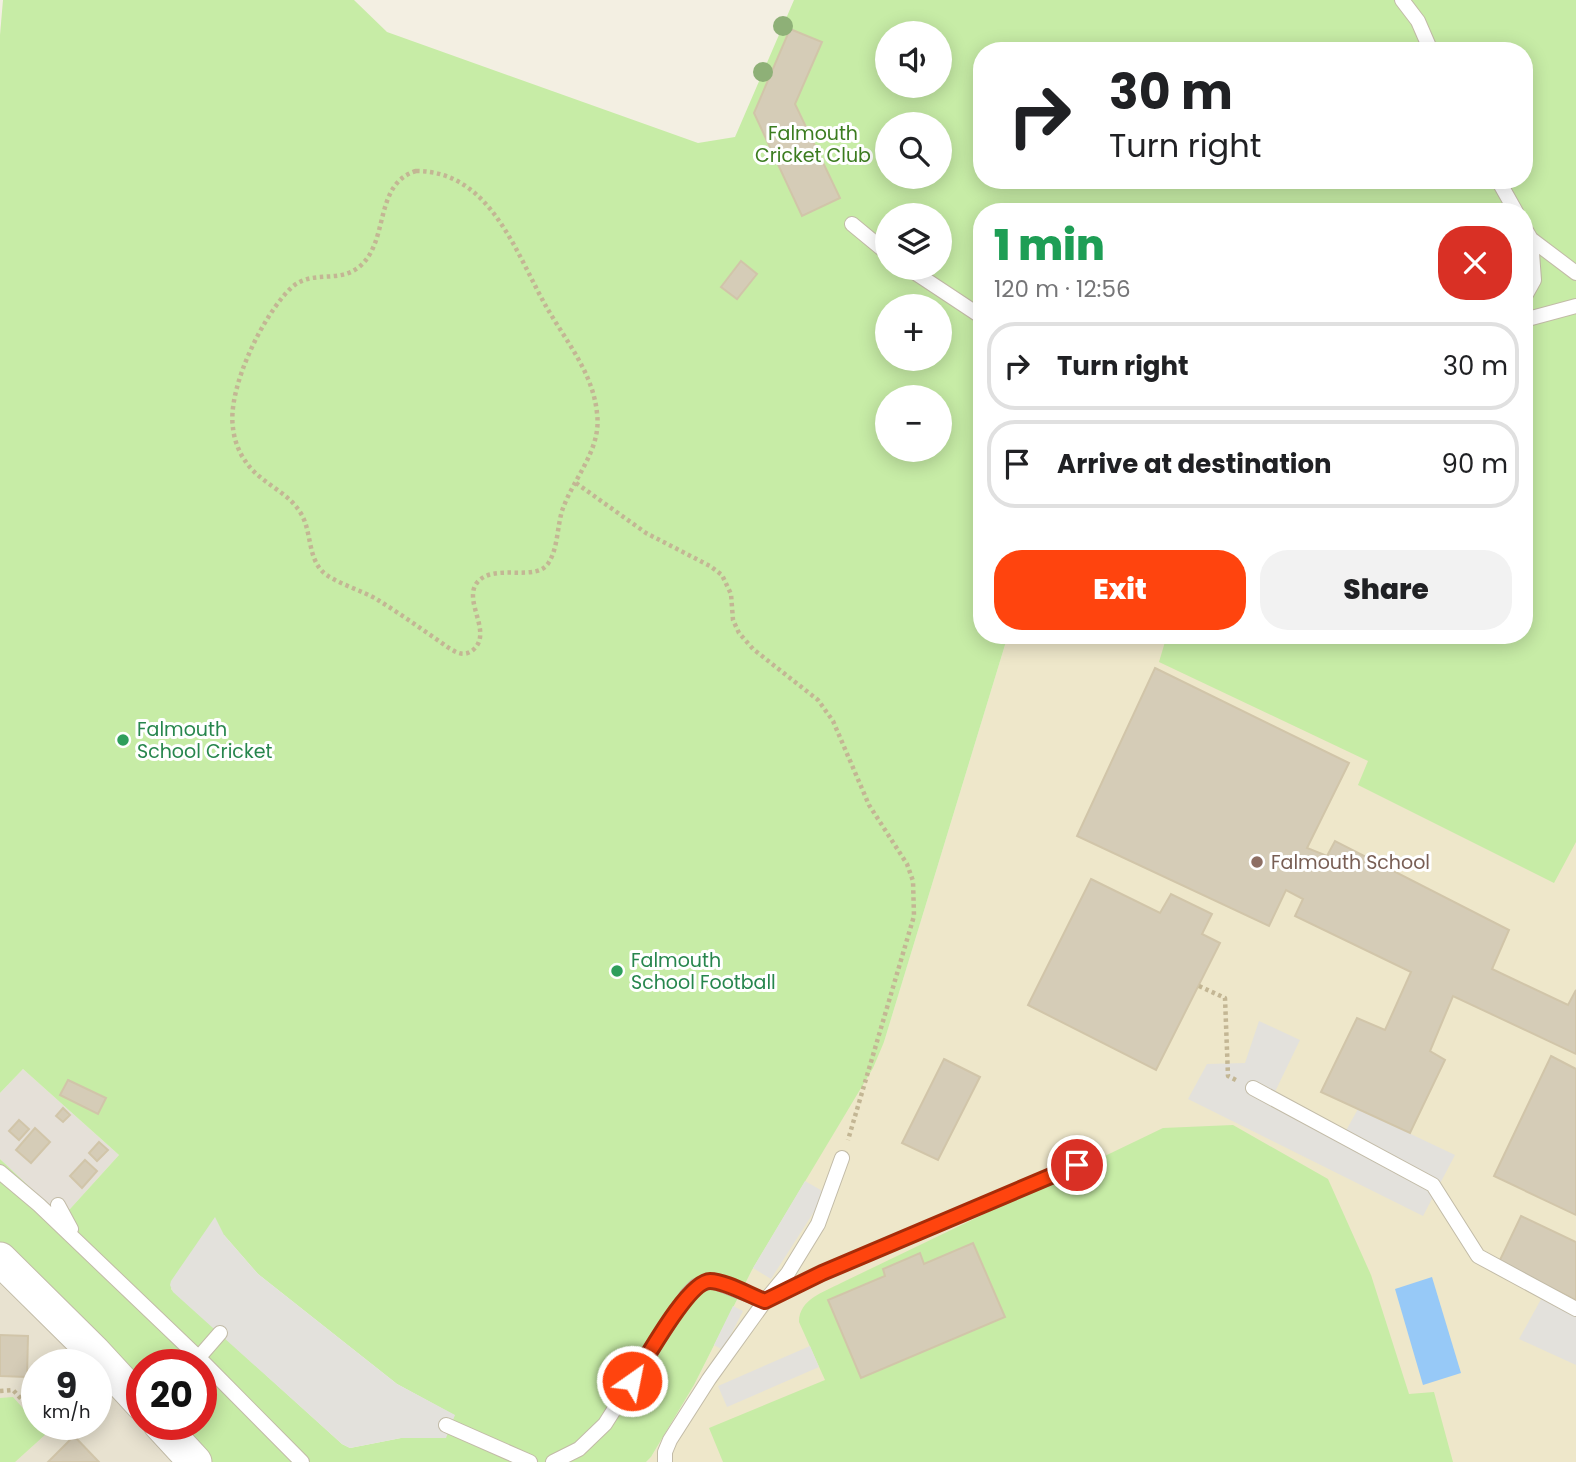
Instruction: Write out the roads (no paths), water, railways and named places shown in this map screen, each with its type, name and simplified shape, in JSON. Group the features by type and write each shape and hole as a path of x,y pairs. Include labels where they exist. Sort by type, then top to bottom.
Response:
{"street":[{"path":"0,1259 126,1387"}],"lane":[{"path":"1402,0 1418,21 1427,42"},
{"path":"852,224 875,243"},
{"path":"1533,237 1576,273"},
{"path":"926,280 973,311"},
{"path":"1533,318 1576,306"},
{"path":"1253,1088 1433,1185 1479,1256 1576,1309"},
{"path":"665,1462 665,1452 670,1440 709,1379 798,1258 818,1224 842,1158"},
{"path":"554,1462 579,1449 605,1424 687,1295 696,1286 712,1281 765,1301 822,1273 1077,1165"},
{"path":"0,1172 81,1245 184,1349"},
{"path":"58,1205 81,1245"},
{"path":"206,1349 220,1333"},
{"path":"217,1381 302,1462"},
{"path":"446,1425 530,1462"}],"water":[{"path":"1432,1277 1461,1373 1423,1385 1395,1289"}],"place":[{"name":"Falmouth School Cricket","path":"123,740"},
{"name":"Falmouth School","path":"1257,862"},
{"name":"Falmouth School Football","path":"617,971"}],"park label":[{"name":"Falmouth Cricket Club","path":"813,144"}]}
